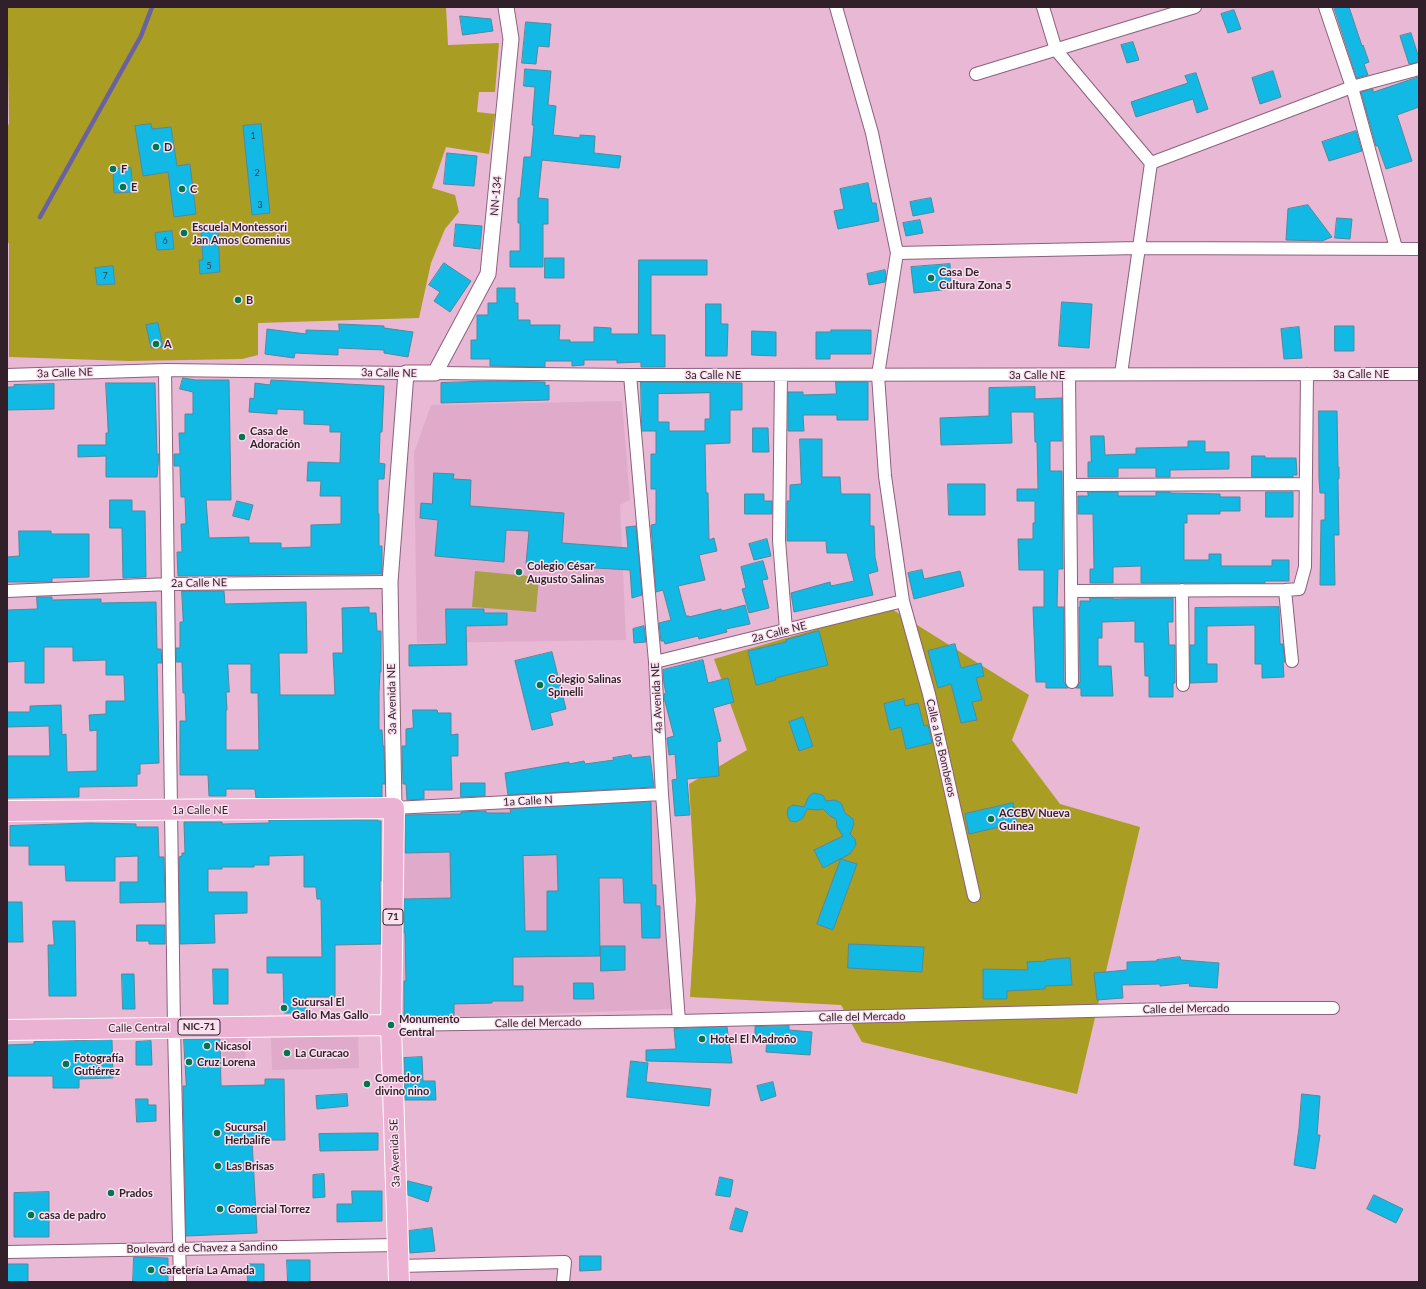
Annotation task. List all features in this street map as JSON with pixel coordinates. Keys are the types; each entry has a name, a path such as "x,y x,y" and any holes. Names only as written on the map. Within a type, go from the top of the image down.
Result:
{"highway":[{"name":"1a Calle NE","path":"7,811 394,808"},
{"name":"3a Avenida NE","path":"391,1025 394,808"},
{"name":"Calle Central","path":"7,1030 391,1025"},
{"name":"3a Avenida SE","path":"391,1025 399,1274"}],"street":[{"name":"NN-134","path":"435,373 488,274 511,39 506,7"},
{"name":"Calle a los Bomberos","path":"836,7 872,133 896,253 878,375 885,476 903,601 929,694 974,896"},
{"path":"1043,7 1056,50 1151,162 1121,374"},
{"path":"976,74 1195,7"},
{"path":"1325,7 1352,87 1396,248"},
{"path":"1151,162 1352,87 1419,69"},
{"path":"896,253 1138,248 1419,249"},
{"name":"3a Calle NE","path":"7,375 165,370 630,375 1419,374"},
{"path":"165,370 174,1028 180,1282"},
{"name":"3a Avenida NE","path":"394,808 390,582 406,373"},
{"path":"1071,591 1299,589 1305,567 1305,484 1308,374"},
{"name":"4a Avenida NE","path":"630,375 655,662 662,794 679,1021"},
{"path":"781,375 779,540 786,630"},
{"path":"1069,375 1072,682"},
{"path":"1070,486 1305,484"},
{"name":"2a Calle NE","path":"7,591 169,584 390,582"},
{"path":"1182,590 1183,685"},
{"path":"1285,590 1292,660"},
{"name":"2a Calle NE","path":"655,662 903,601"},
{"name":"1a Calle N","path":"394,808 662,794"},
{"name":"Calle del Mercado","path":"391,1025 679,1021 1210,1008 1333,1008"},
{"name":"Boulevard de Chavez a Sandino","path":"7,1252 397,1245"},
{"path":"399,1274 566,1262 563,1282"}],"shaded area":[{"path":"7,7 446,7 448,45 499,43 495,92 479,92 477,112 495,114 489,154 446,147 432,188 455,195 459,212 445,229 431,263 419,318 258,323 258,355 242,359 129,361 9,357 7,129 9,123"},
{"name":"Colegio César Augusto Salinas","path":"622,401 630,500 620,505 626,640 417,643 414,453 431,405"},
{"path":"475,571 539,577 536,612 472,607"},
{"path":"890,608 1029,695 1012,740 1060,804 1140,827 1077,1094 862,1042 841,1005 690,997 696,900 689,784 747,750 714,659"},
{"path":"661,796 674,1009 395,1019 394,808"},
{"path":"358,1035 359,1068 272,1070 271,1037"},
{"path":"245,1036 246,1065 222,1066 221,1037"}],"building":[{"path":"1334,7 1349,7 1369,62 1364,64 1368,75 1357,78"},
{"path":"1234,10 1241,29 1228,33 1221,14"},
{"path":"460,16 491,19 493,31 463,35"},
{"path":"526,22 551,24 549,47 538,46 536,64 522,63"},
{"path":"1411,33 1419,62 1409,64 1400,36"},
{"path":"1133,42 1139,60 1127,63 1121,45"},
{"path":"525,69 551,71 548,105 556,106 553,135 580,138 580,135 595,136 594,153 621,156 619,168 542,160 538,198 548,199 548,224 543,224 543,267 510,267 510,251 520,251 518,198 520,198 524,157 531,157 534,125 532,125 535,87 524,86"},
{"path":"1273,71 1281,97 1260,104 1252,78"},
{"path":"1196,73 1208,109 1197,113 1193,99 1136,117 1131,102 1188,83 1185,76"},
{"path":"1419,77 1419,107 1397,115 1412,161 1386,169 1378,146 1376,146 1361,92 1373,89 1373,92"},
{"path":"151,124 152,129 171,127 177,166 190,164 196,214 174,217 168,172 143,176 135,126"},
{"path":"261,124 270,213 252,215 243,126"},
{"path":"1356,131 1362,151 1329,161 1322,142"},
{"path":"447,153 477,156 474,186 444,184"},
{"path":"131,168 133,192 114,193 113,169"},
{"path":"868,183 872,203 876,203 879,221 838,229 834,211 844,209 840,189"},
{"path":"931,198 934,212 913,216 910,202"},
{"path":"1308,205 1332,237 1322,241 1286,240 1288,209"},
{"path":"1337,218 1352,219 1350,239 1335,238"},
{"path":"920,220 923,233 906,236 903,223"},
{"path":"456,224 482,226 480,249 454,246"},
{"path":"218,230 220,272 200,274 199,260 203,260 201,231"},
{"path":"172,231 174,249 157,250 155,233"},
{"path":"545,258 564,258 564,278 545,278"},
{"path":"639,260 707,260 707,275 651,275 651,335 665,335 665,367 641,367 641,362 617,363 617,360 584,360 584,365 572,366 572,361 545,361 545,367 490,366 490,359 471,359 471,340 477,340 477,315 488,315 488,303 497,303 497,288 515,288 515,303 518,303 518,320 530,320 530,325 560,325 559,340 570,340 570,342 594,342 594,327 611,328 611,334 638,334"},
{"path":"444,263 471,281 450,312 434,301 440,292 429,285"},
{"name":"Casa De Cultura Zona 5","path":"950,264 951,289 914,293 911,267"},
{"path":"113,266 115,284 97,285 95,268"},
{"path":"885,270 885,282 869,285 867,274"},
{"path":"1062,302 1092,304 1089,348 1059,346"},
{"path":"706,304 721,304 721,324 728,324 727,356 706,356"},
{"name":"A","path":"158,323 163,347 151,348 146,325"},
{"path":"339,324 384,326 384,328 413,332 408,357 384,353 384,350 338,348 338,355 295,353 294,358 265,354 267,329 306,334 306,330 339,331"},
{"path":"1335,326 1354,326 1354,351 1335,351"},
{"path":"1299,327 1302,358 1284,359 1281,329"},
{"path":"831,330 871,330 871,354 830,354 830,359 816,359 816,332 831,332"},
{"path":"752,331 776,332 776,356 752,355"},
{"path":"183,378 196,380 229,380 231,500 206,500 209,538 249,537 249,543 281,543 281,548 311,547 311,525 341,524 341,496 320,496 321,481 307,481 308,462 340,463 341,432 330,432 330,425 304,424 304,410 277,409 277,414 249,412 250,398 254,399 255,383 270,385 271,380 384,386 379,463 385,464 384,479 378,479 379,546 382,546 382,574 178,576 177,552 182,552 181,524 186,524 185,497 181,497 180,466 174,466 174,454 180,454 179,433 185,433 185,414 193,414 193,392 180,389"},
{"path":"490,381 545,382 545,386 549,385 549,400 441,403 441,383"},
{"path":"641,382 742,383 742,410 730,410 730,443 705,444 709,540 714,538 717,551 699,555 705,580 678,586 686,616 689,617 721,609 722,611 745,605 750,624 726,629 727,632 699,639 698,636 665,644 664,641 661,641 659,623 671,620 663,590 656,592 651,525 656,524 656,489 651,489 651,454 656,454 656,431 642,431","holes":["710,393 710,419 705,419 705,431 669,431 669,422 658,422 658,394"]},
{"path":"836,382 868,382 868,420 837,420 837,415 803,415 804,431 788,431 788,392 803,392 803,395 836,394"},
{"path":"106,383 155,383 157,454 159,454 157,477 106,477 106,456 78,457 78,445 106,445 106,433 108,433"},
{"path":"54,384 54,409 7,410 7,387 14,387 14,385"},
{"path":"1035,387 1035,399 1062,398 1062,441 1050,441 1050,471 1062,471 1063,569 1058,569 1057,607 1064,607 1064,682 1068,688 1046,688 1046,682 1036,682 1033,607 1044,607 1044,570 1019,570 1018,539 1033,539 1033,523 1035,523 1035,501 1017,501 1017,489 1038,489 1037,442 1035,442 1034,412 1011,412 1012,443 941,445 940,418 989,416 989,388"},
{"path":"1319,411 1337,411 1339,535 1334,535 1335,585 1320,585 1321,520 1325,520 1325,493 1320,493"},
{"path":"753,428 768,428 769,452 753,452"},
{"path":"1091,436 1104,436 1105,455 1136,454 1136,448 1188,447 1188,441 1205,441 1205,452 1229,452 1229,469 1170,470 1170,477 1156,477 1156,468 1118,468 1118,477 1088,477 1088,462 1091,462"},
{"path":"800,439 822,439 822,477 840,477 841,494 870,494 870,526 874,526 875,557 878,571 868,574 873,595 794,612 791,593 830,582 831,586 854,581 847,553 827,553 826,541 787,541 787,501 790,501 790,485 801,484"},
{"path":"1252,456 1265,456 1265,458 1296,458 1297,475 1293,475 1293,477 1252,477"},
{"path":"434,473 454,474 453,479 471,480 470,506 564,513 562,543 628,548 626,527 636,526 642,595 632,598 630,570 526,564 529,531 506,530 504,562 435,556 438,520 420,518 421,503 432,504"},
{"path":"948,484 985,484 985,515 949,515"},
{"path":"1088,492 1118,492 1118,496 1156,496 1156,492 1170,492 1220,494 1220,497 1240,497 1240,511 1220,511 1220,514 1187,514 1187,523 1184,523 1184,560 1209,560 1209,554 1221,554 1221,566 1272,566 1272,560 1289,560 1289,581 1265,581 1265,583 1141,583 1141,566 1113,567 1113,583 1090,583 1090,569 1094,569 1093,514 1078,514 1078,496 1088,496"},
{"path":"1266,492 1293,492 1293,517 1266,517"},
{"path":"745,494 764,494 764,501 772,501 772,514 745,514"},
{"path":"110,500 132,500 132,511 145,511 146,577 123,578 122,528 110,528"},
{"path":"237,501 253,505 249,520 233,516"},
{"path":"19,531 51,531 51,534 89,534 89,577 52,578 52,582 7,582 7,557 19,556"},
{"path":"767,539 771,556 754,560 749,544"},
{"path":"763,561 768,579 762,580 769,608 749,613 742,589 746,588 741,567"},
{"path":"922,570 924,579 960,571 964,586 914,599 908,573"},
{"path":"182,591 224,591 225,604 306,602 307,653 279,653 280,695 335,695 333,653 343,653 342,608 369,607 369,613 376,613 377,631 381,631 379,730 382,730 384,746 385,784 382,784 382,797 256,798 255,789 226,789 226,796 209,796 208,775 180,775 180,721 186,721 182,662 176,662 176,648 180,648 180,622 183,622","holes":["228,664 251,664 251,693 258,693 259,750 226,750 226,692 229,692"]},
{"path":"37,597 52,597 52,600 101,599 101,603 156,602 157,649 161,649 162,663 157,663 159,763 140,764 140,774 137,774 137,786 79,787 79,797 7,798 7,756 50,756 49,726 7,727 7,712 30,712 30,706 61,705 62,735 66,734 67,772 97,771 97,730 90,731 89,715 106,714 106,701 125,701 124,675 106,675 106,660 73,661 73,647 44,647 44,683 25,683 25,661 7,662 7,610 37,609"},
{"path":"1090,598 1173,598 1173,622 1168,622 1169,645 1175,645 1175,683 1173,683 1173,697 1149,697 1149,676 1145,676 1144,642 1135,642 1135,621 1102,622 1102,638 1098,638 1098,666 1111,666 1113,696 1081,696 1081,688 1076,688 1080,682 1079,607 1080,601 1090,601"},
{"path":"1279,607 1280,644 1283,644 1285,662 1283,662 1284,677 1262,678 1262,664 1255,664 1255,625 1207,626 1207,664 1217,664 1217,682 1190,683 1190,645 1195,645 1195,608"},
{"path":"446,609 484,609 484,613 507,613 507,625 466,626 467,665 409,666 409,645 446,644"},
{"path":"644,626 646,642 634,643 633,629"},
{"path":"819,631 828,665 775,678 776,680 756,685 748,651 786,642 786,640"},
{"path":"955,644 961,668 981,663 984,676 976,678 982,700 972,702 977,720 961,723 951,684 938,688 928,651"},
{"name":"Colegio Salinas Spinelli","path":"552,652 566,709 550,713 553,725 532,730 515,661"},
{"path":"703,660 708,683 728,678 734,702 713,708 721,741 717,742 719,776 687,779 690,815 675,816 672,780 677,779 675,754 669,755 667,738 674,736 664,698 664,694 666,693 663,670"},
{"path":"904,699 905,706 918,703 924,726 928,725 932,743 906,749 901,727 890,730 884,704"},
{"path":"413,710 437,710 438,713 451,713 451,735 458,734 458,756 451,756 452,790 424,790 424,799 407,800 406,784 403,784 402,746 406,746 406,729 413,728"},
{"path":"803,717 813,746 799,751 789,722"},
{"path":"631,755 632,758 650,756 654,787 508,795 505,773 569,762 569,764 584,761 585,764 614,760 613,758"},
{"path":"461,783 485,783 485,796 461,797"},
{"path":"814,793 823,795 826,801 835,800 841,803 845,813 853,819 854,824 850,834 855,839 856,845 850,854 823,868 814,850 843,836 837,827 836,819 830,816 823,809 807,809 803,818 796,822 790,821 787,814 788,808 793,805 804,807 809,796"},
{"path":"651,802 652,885 656,885 656,906 660,906 660,938 642,938 641,903 624,903 623,878 599,878 600,956 513,957 513,986 523,986 523,1001 492,1001 492,1003 454,1004 454,1016 404,1017 404,981 406,981 404,899 451,898 450,852 405,853 405,815 461,814 461,812 486,811 486,813 511,813 510,809","holes":["557,855 558,891 547,891 547,931 525,931 523,856"]},
{"name":"ACCBV Nueva Guinea","path":"1013,803 1017,823 969,834 965,814"},
{"path":"269,820 381,821 381,944 335,945 335,997 306,997 306,1013 284,1013 283,973 267,973 267,957 322,957 321,899 317,899 316,887 304,887 304,855 269,856 269,865 208,869 208,892 247,892 247,913 214,914 215,943 180,944 179,857 182,856 182,853 185,853 184,822 222,822 222,824 269,823"},
{"path":"90,823 136,824 136,827 158,827 159,857 164,857 165,902 120,903 120,882 138,882 138,856 115,857 115,881 66,881 65,865 29,865 29,846 10,846 10,826"},
{"path":"841,859 857,864 833,930 817,924"},
{"path":"7,902 22,902 23,942 7,942"},
{"path":"53,921 75,921 76,996 49,996 48,945 54,945"},
{"path":"137,925 165,925 165,944 149,944 149,941 137,941"},
{"path":"849,944 924,947 922,972 848,968"},
{"path":"601,946 625,946 625,970 601,971"},
{"path":"1180,957 1181,960 1219,963 1217,988 1189,986 1190,983 1160,986 1160,984 1122,985 1123,998 1097,1000 1094,973 1127,970 1127,962 1157,961"},
{"path":"1070,958 1072,985 1045,986 1045,989 1007,991 1007,999 983,999 983,969 1028,970 1027,962"},
{"path":"213,969 228,969 228,1004 214,1004"},
{"path":"122,974 134,974 135,1009 123,1009"},
{"path":"574,983 593,983 594,999 574,999"},
{"path":"789,1026 789,1030 812,1032 810,1055 766,1052 767,1037 755,1037 755,1027"},
{"name":"Hotel El Madroño","path":"727,1027 732,1063 646,1061 646,1050 676,1049 674,1029"},
{"path":"184,1039 220,1039 221,1086 265,1085 265,1079 284,1079 285,1140 252,1140 257,1233 186,1236 183,1086 186,1086"},
{"path":"112,1040 113,1078 79,1079 79,1088 53,1088 53,1076 7,1076 7,1045 34,1044 34,1042"},
{"path":"151,1041 152,1065 136,1065 136,1042"},
{"path":"422,1057 423,1081 435,1081 436,1100 405,1100 404,1058"},
{"path":"631,1061 648,1063 646,1082 711,1089 709,1106 627,1097"},
{"path":"773,1082 776,1096 761,1101 757,1086"},
{"path":"347,1094 348,1106 317,1109 316,1096"},
{"path":"1302,1094 1320,1096 1317,1135 1320,1135 1315,1169 1294,1165"},
{"path":"136,1099 148,1099 148,1105 156,1105 156,1121 137,1122"},
{"path":"378,1133 378,1150 320,1151 319,1134"},
{"path":"324,1174 325,1197 313,1198 313,1175"},
{"path":"720,1177 733,1180 730,1197 716,1195"},
{"path":"408,1181 432,1187 428,1202 408,1195"},
{"path":"352,1191 382,1191 382,1221 337,1222 337,1204 352,1204"},
{"name":"casa de padro","path":"49,1192 49,1237 14,1237 14,1193"},
{"path":"1374,1195 1403,1209 1396,1223 1367,1209"},
{"path":"736,1208 748,1212 742,1232 730,1229"},
{"path":"432,1228 435,1251 410,1253 409,1231"},
{"path":"580,1256 601,1256 601,1270 580,1271"},
{"name":"Cafetería La Amada","path":"134,1257 168,1258 168,1282 133,1282"},
{"path":"287,1260 310,1260 310,1282 288,1282"},
{"path":"7,1264 28,1264 28,1282 7,1282"},
{"path":"248,1264 264,1264 264,1282 248,1282"}],"waterway":[{"path":"40,217 141,36 152,7"}],"place":[{"name":"D","path":"156,147"},
{"name":"F","path":"113,169"},
{"name":"E","path":"123,187"},
{"name":"C","path":"182,189"},
{"name":"Escuela Montessori Jan Amos Comenius","path":"184,233"},
{"name":"Casa De Cultura Zona 5","path":"931,278"},
{"name":"B","path":"238,300"},
{"name":"A","path":"156,344"},
{"name":"Casa de Adoración","path":"242,437"},
{"name":"Colegio César Augusto Salinas","path":"519,572"},
{"name":"Colegio Salinas Spinelli","path":"540,685"},
{"name":"ACCBV Nueva Guinea","path":"991,819"},
{"name":"Sucursal El Gallo Mas Gallo","path":"284,1008"},
{"name":"Monumento Central","path":"391,1025"},
{"name":"Hotel El Madroño","path":"702,1039"},
{"name":"Nicasol","path":"207,1046"},
{"name":"La Curacao","path":"287,1053"},
{"name":"Cruz Lorena","path":"189,1062"},
{"name":"Fotografía Gutiérrez","path":"66,1064"},
{"name":"Comedor divino nino","path":"367,1084"},
{"name":"Sucursal Herbalife","path":"217,1133"},
{"name":"Las Brisas","path":"218,1166"},
{"name":"Prados","path":"111,1193"},
{"name":"Comercial Torrez","path":"220,1209"},
{"name":"casa de padro","path":"31,1215"},
{"name":"Cafetería La Amada","path":"151,1270"}]}
